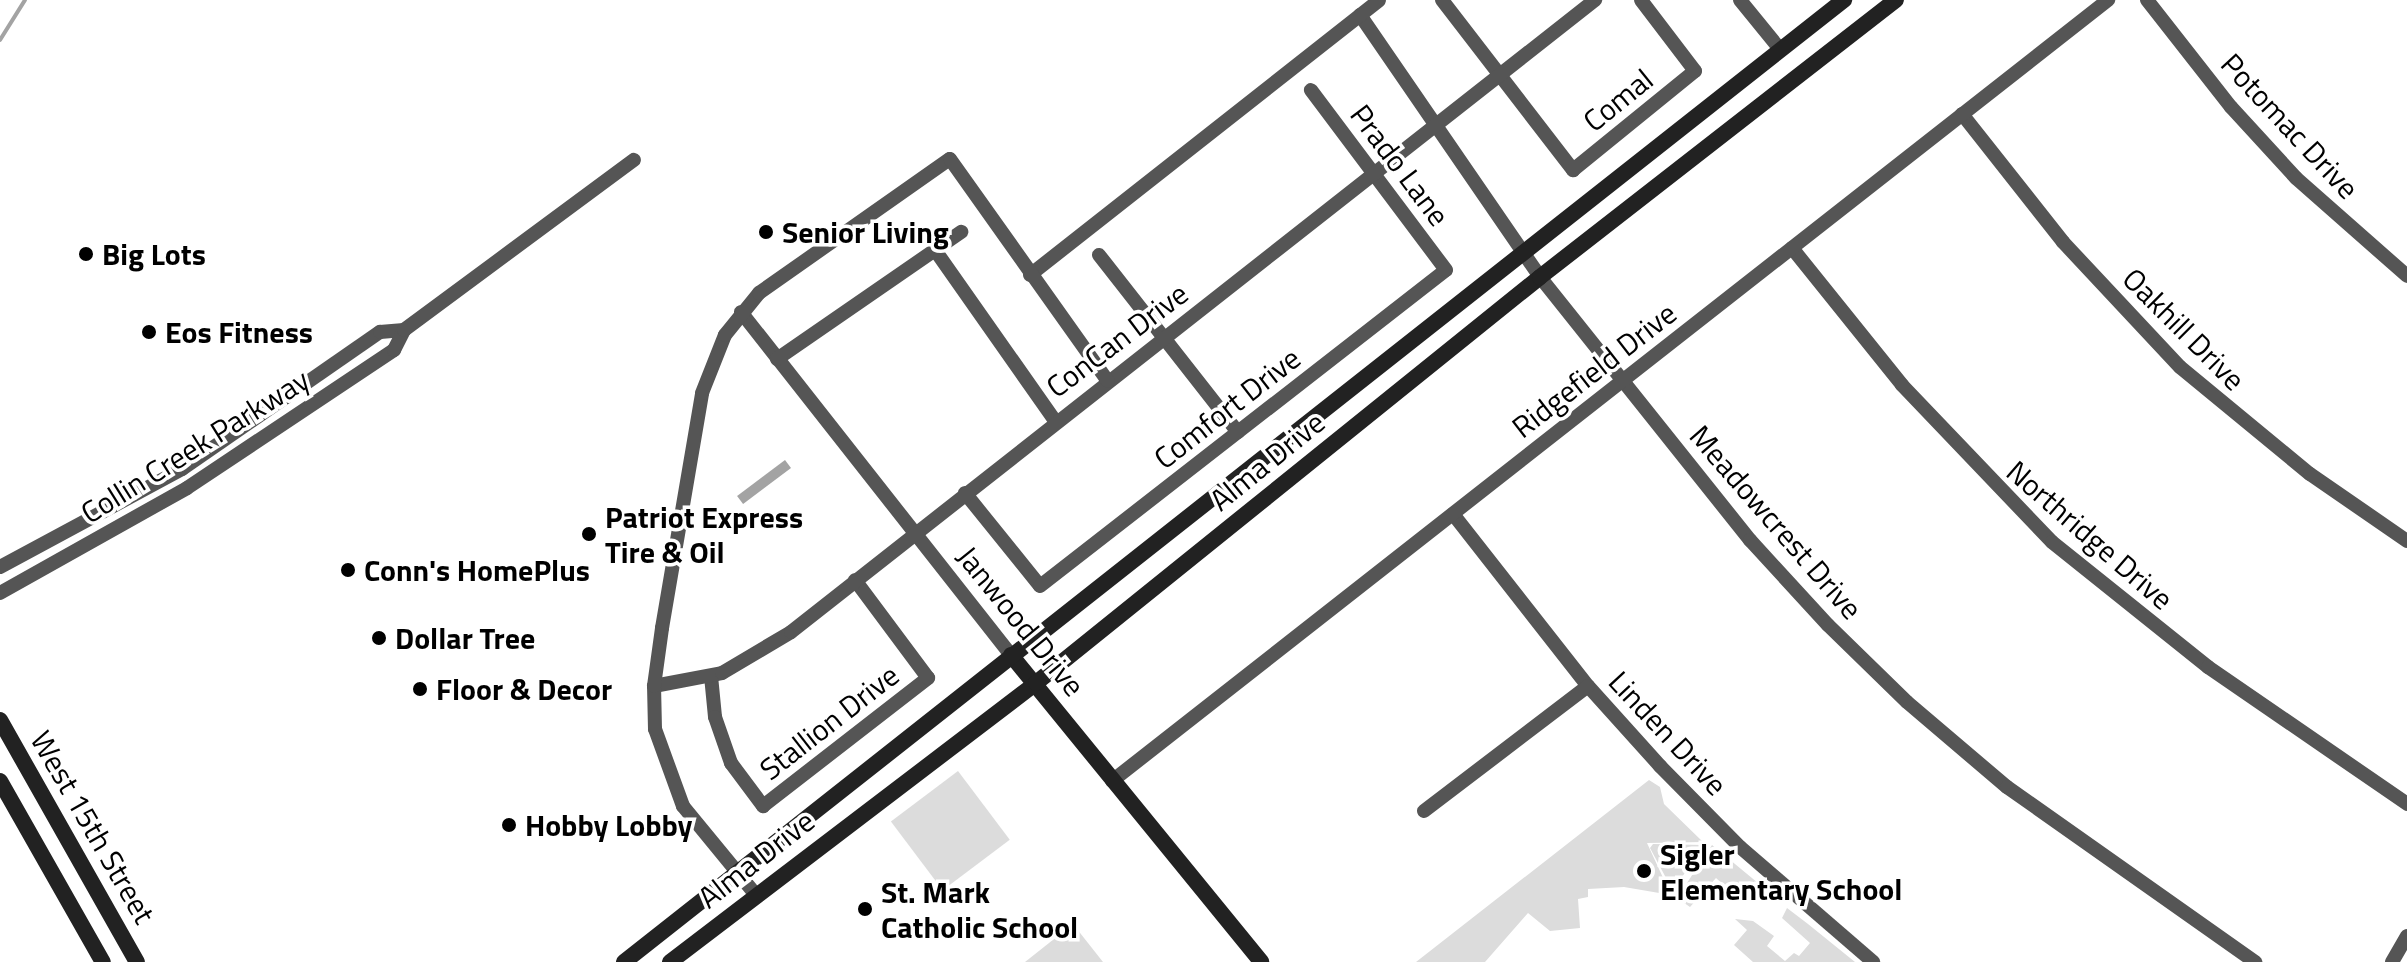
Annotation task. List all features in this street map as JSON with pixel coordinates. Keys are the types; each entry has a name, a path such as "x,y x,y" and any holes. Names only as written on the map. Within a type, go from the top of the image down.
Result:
{"main road":[{"name":"Alma Drive","path":"624,962 1779,48 1844,0"},
{"name":"Alma Drive","path":"670,962 1036,683 1540,277 1896,0"},
{"name":"Janwood Drive","path":"1011,655 1261,962"},
{"name":"West 15th Street","path":"0,720 137,962"},
{"name":"West 15th Street","path":"0,781 103,962"},
{"path":"54,876 79,859"}],"street":[{"path":"1030,275 1379,0"},
{"path":"1442,0 1499,76"},
{"name":"ConCan Drive","path":"654,686 711,676 791,632 1055,421 1595,0"},
{"name":"Comal","path":"1499,76 1573,170 1695,71 1641,0"},
{"path":"1740,0 1779,48"},
{"name":"Ridgefield Drive","path":"1112,781 2108,0"},
{"name":"Potomac Drive","path":"2147,0 2231,107 2296,178 2407,276"},
{"name":"Meadowcrest Drive","path":"1360,15 1540,277 1750,540 1907,702 2007,787 2255,962"},
{"name":"Prado Lane","path":"1311,90 1446,270"},
{"name":"Oakhill Drive","path":"1962,114 2063,242 2180,367 2310,474 2407,541"},
{"path":"756,895 690,816 670,777 655,729 654,686 706,373 741,312 759,293 950,159 1108,381"},
{"name":"Collin Creek Parkway","path":"0,593 250,447 394,350 404,330 634,160"},
{"path":"777,359 961,232"},
{"name":"Northridge Drive","path":"1792,248 1912,397 2052,542 2196,657 2407,804"},
{"path":"935,250 1055,421"},
{"path":"1099,255 1238,432"},
{"name":"Comfort Drive","path":"965,493 1040,586 1446,270"},
{"name":"Janwood Drive","path":"741,312 1011,655"},
{"name":"Collin Creek Parkway","path":"0,567 182,469 380,332 404,330"},
{"name":"Linden Drive","path":"1453,514 1588,686 1740,847 1873,962"},
{"name":"Stallion Drive","path":"711,676 715,717 731,763 763,806 928,678 855,580"},
{"path":"1424,811 1588,686"},
{"path":"2392,962 2407,936"}],"shaded area":[{"path":"785,460 791,468 743,504 737,496"},
{"path":"958,771 1010,840 943,890 891,822"},
{"path":"1649,780 1660,787 1664,804 1703,842 1647,843 1671,895 1624,887 1588,889 1588,897 1578,899 1580,928 1550,931 1528,913 1485,962 1416,962"},
{"path":"1653,844 1703,845 1673,891 1650,848"},
{"path":"1712,845 1764,888 1767,897 1743,903 1716,878 1690,907 1677,898"},
{"path":"1787,908 1855,962 1753,962 1734,945 1747,930 1735,919 1753,921 1774,936 1767,946 1785,961 1794,953 1799,956 1810,943 1782,918"},
{"path":"1073,924 1103,962 1025,962"}],"waterway":[{"path":"0,40 25,0"}],"place":[{"name":"Senior Living","path":"766,232"},
{"name":"Big Lots","path":"86,254"},
{"name":"Eos Fitness","path":"149,332"},
{"name":"Patriot Express Tire & Oil","path":"589,534"},
{"name":"Conn's HomePlus","path":"348,570"},
{"name":"Dollar Tree","path":"379,638"},
{"name":"Floor & Decor","path":"420,689"},
{"name":"Hobby Lobby","path":"509,825"},
{"name":"Sigler Elementary School","path":"1644,871"},
{"name":"St. Mark Catholic School","path":"865,909"}]}
